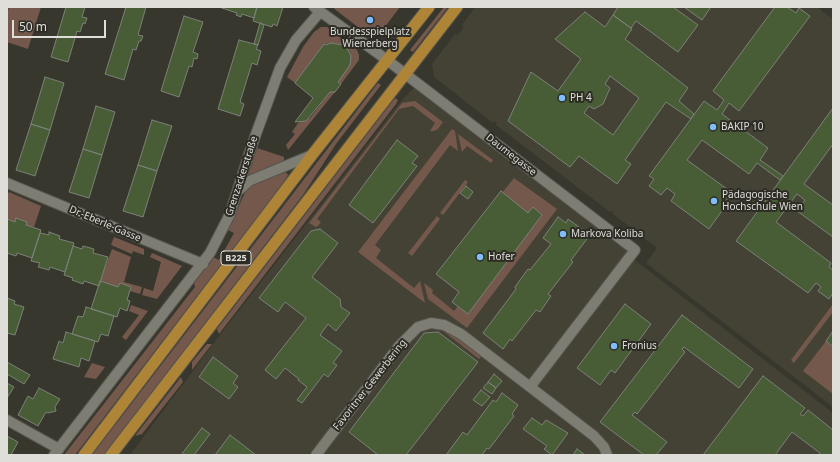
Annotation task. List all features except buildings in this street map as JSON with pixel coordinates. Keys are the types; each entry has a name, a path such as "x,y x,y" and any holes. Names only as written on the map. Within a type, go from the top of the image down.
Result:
{"main road":[{"name":"B225","path":"84,455 312,155 429,7"},
{"name":"B225","path":"111,455 457,7"}],"street":[{"name":"Grenzackerstraße","path":"56,452 203,264 220,235 239,191 252,144 280,68 296,40 317,9 387,60"},
{"name":"Daumegasse","path":"387,60 635,250 530,387"},
{"path":"239,191 249,181 312,155"},
{"name":"Dr.-Eberle-Gasse","path":"7,183 203,264"},
{"name":"Favoritner Gewerbering","path":"316,455 399,346 413,330 423,325 437,324 451,328 594,436 604,447 607,455"},
{"path":"7,420 56,452"}],"shaded area":[{"path":"9,7 41,7 28,49 7,42 7,13"},
{"name":"Bundesspielplatz Wienerberg","path":"332,7 400,7 381,32 368,35"},
{"path":"444,7 448,7 413,52 410,50"},
{"name":"Pädagogische Hochschule Wien","path":"475,7 817,7 833,19 833,407 646,263 657,248 613,214 614,213 612,211 610,212 496,125 497,123 495,121 493,123 434,77 432,64 455,34 458,35 464,27 462,25"},
{"path":"321,27 327,27 357,50 359,60 341,84 338,82 351,61 350,52 343,45 335,43 324,44 295,83 287,77 303,47 314,32"},
{"path":"378,83 381,85 336,144 303,195 104,455 92,455"},
{"path":"418,84 635,250 631,257 833,413 833,455 130,455 216,340 402,100"},
{"path":"330,92 335,92 288,150 286,145 295,134 292,132 298,123 310,118"},
{"path":"395,98 398,100 396,104 219,334 217,329"},
{"path":"415,101 443,122 438,129 430,131 435,123 413,106 399,109 317,219 321,222 318,226 316,227 309,223 402,103"},
{"path":"452,129 455,131 458,151 450,145 375,245 381,250 376,258 414,288 420,281 425,303 358,252"},
{"path":"458,134 493,160 491,163 467,146 462,152"},
{"path":"257,148 284,157 284,161 248,176"},
{"path":"286,172 288,175 282,185 75,455 64,455 195,287 194,283 213,257 219,260 234,233 228,230 247,188 258,181"},
{"path":"514,178 557,209 467,328 428,299 424,283 433,290 432,293 454,311 458,306 468,314 542,215 533,207 528,213 502,193"},
{"path":"465,180 468,182 443,215 440,213"},
{"path":"9,192 41,206 34,227 26,225 26,222 17,219 15,222 7,219 7,195"},
{"path":"437,216 440,219 412,256 408,253"},
{"path":"114,237 144,249 144,255 133,251 132,254 111,245"},
{"path":"112,249 131,257 124,282 142,287 140,294 130,291 131,287 120,283 118,287 100,281"},
{"path":"152,253 182,266 157,299 142,295 144,288 153,291 161,262 150,257"},
{"path":"833,304 833,312 794,363 791,360"},
{"path":"131,305 148,311 126,340 122,337 139,315 129,311"},
{"path":"442,330 450,331 482,355 479,359"},
{"path":"826,341 833,347 833,394 803,371"},
{"path":"207,344 212,344 192,370 192,362"},
{"path":"92,363 105,367 96,379 84,377"},
{"path":"181,377 183,382 142,434 135,436"}],"place":[{"name":"Bundesspielplatz Wienerberg","path":"370,20"},
{"name":"PH 4","path":"562,98"},
{"name":"BAKIP 10","path":"713,127"},
{"name":"Pädagogische Hochschule Wien","path":"714,201"},
{"name":"Markova Koliba","path":"563,234"},
{"name":"Hofer","path":"480,257"},
{"name":"Fronius","path":"614,346"}]}
